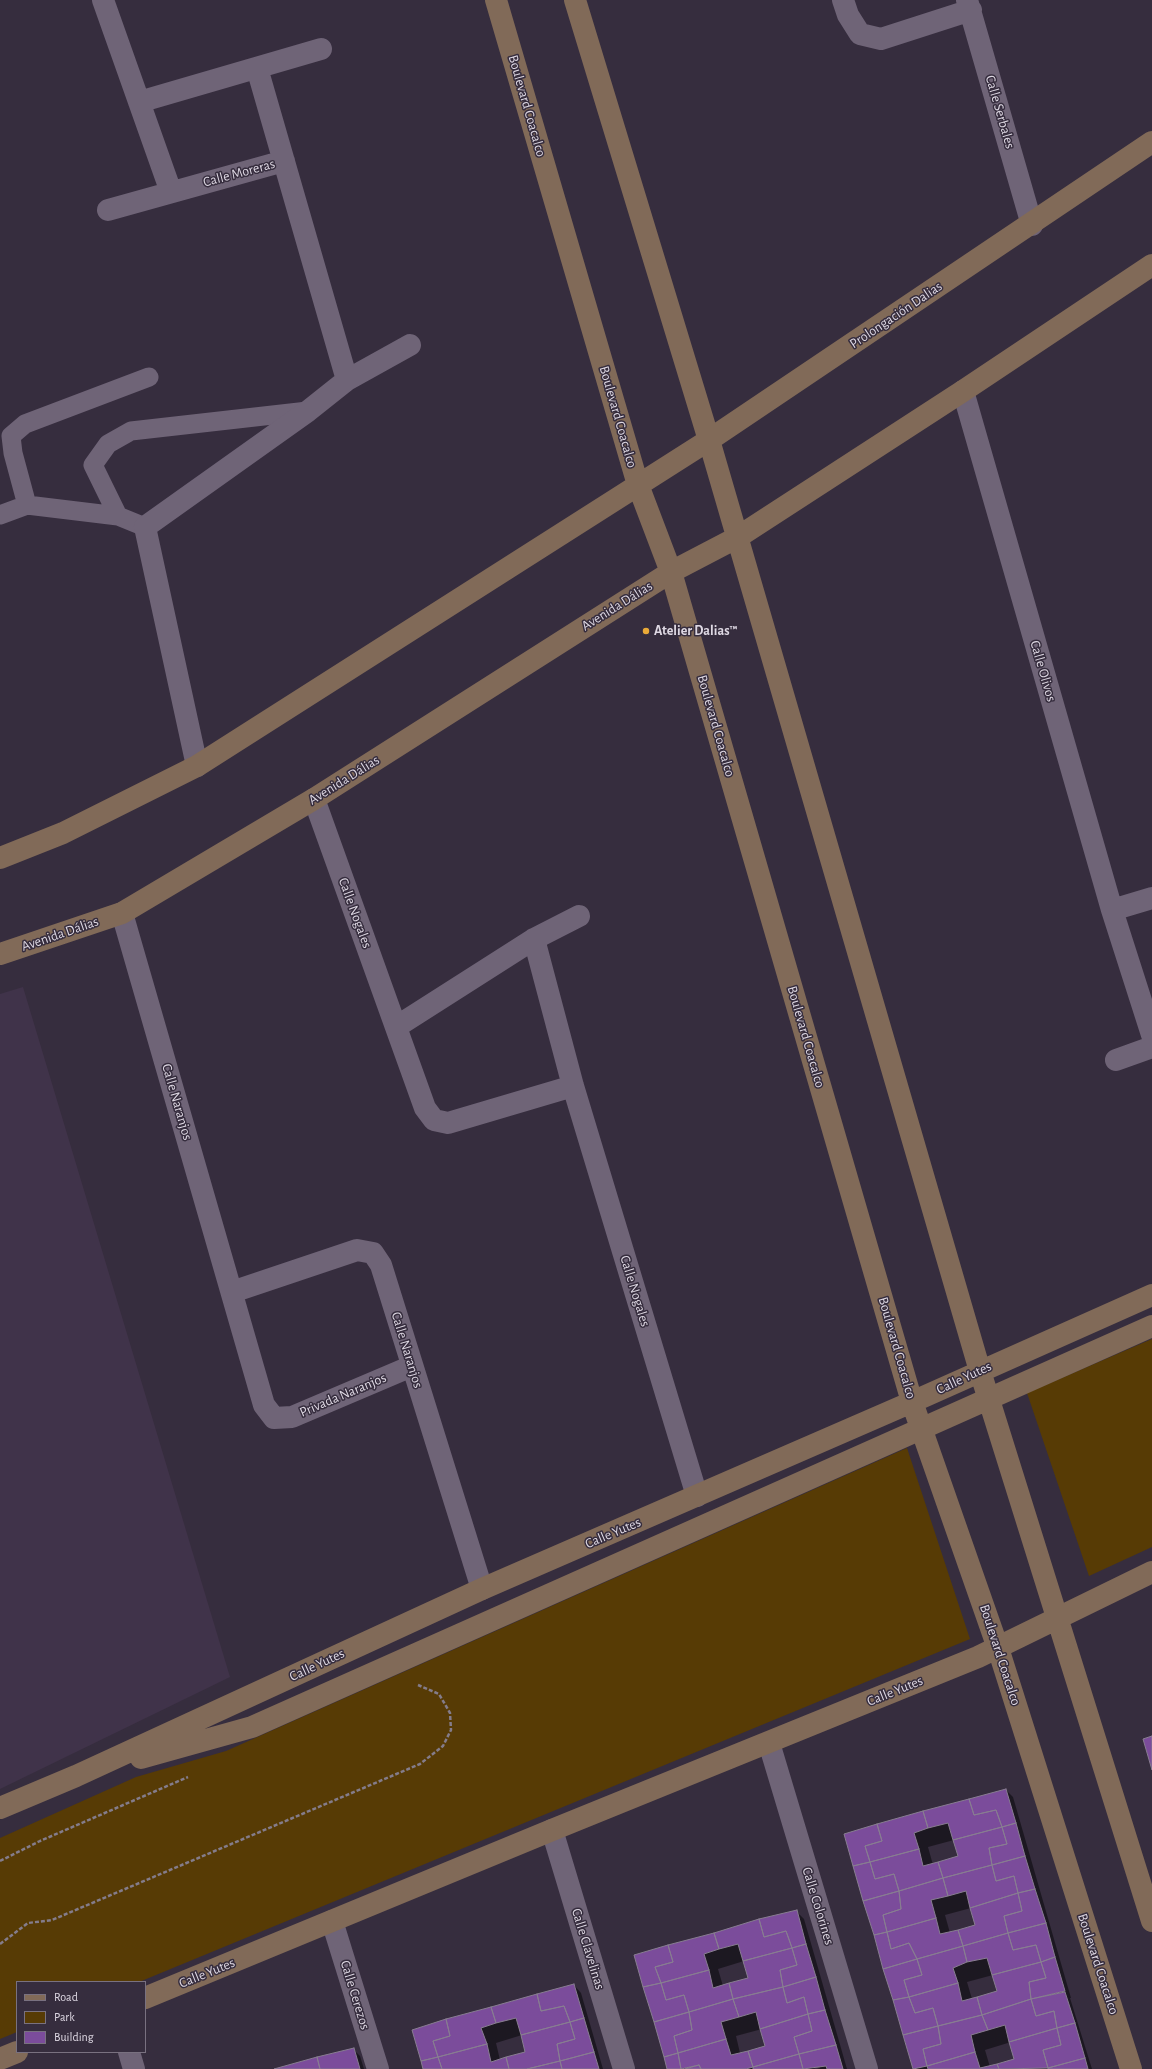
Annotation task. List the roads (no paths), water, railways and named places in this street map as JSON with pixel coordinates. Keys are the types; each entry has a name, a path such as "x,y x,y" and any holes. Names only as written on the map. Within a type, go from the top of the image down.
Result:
{"main road":[{"name":"Boulevard Coacalco","path":"496,0 638,485 671,572 912,1402 998,1648 1131,2069"},
{"path":"575,0 710,440 980,1371 1152,1921"},
{"name":"Prolongación Dalias","path":"638,485 710,440 1032,225 1152,142"},
{"path":"671,572 738,537 963,391 1152,265"},
{"path":"0,858 63,833 197,766 638,485"},
{"name":"Avenida Dálias","path":"0,954 122,913 314,799 671,572"},
{"name":"Calle Yutes","path":"0,1808 76,1776 482,1589 698,1496 1152,1295"},
{"name":"Calle Yutes","path":"76,1776 252,1727 1152,1326"},
{"name":"Calle Yutes","path":"146,1998 998,1648 1152,1572"},
{"path":"0,2059 16,2052"}],"street":[{"path":"103,0 171,192"},
{"path":"843,0 848,15 860,34 881,39 969,5"},
{"name":"Calle Serbales","path":"969,5 1032,225"},
{"path":"139,102 321,48"},
{"name":"Calle Moreras","path":"108,210 284,161 257,68"},
{"path":"284,161 347,380"},
{"path":"197,766 145,527 308,412 347,380 410,345"},
{"name":"Calle Olivos","path":"963,391 1112,910 1152,1035"},
{"name":"Calle Nogales","path":"314,799 425,1108 434,1120 448,1123 573,1086"},
{"path":"1112,910 1152,898"},
{"name":"Calle Naranjos","path":"122,913 264,1405 274,1418"},
{"path":"396,1027 534,940 579,916"},
{"name":"Calle Nogales","path":"534,940 573,1086 698,1496"},
{"path":"1116,1060 1152,1047"},
{"name":"Calle Naranjos","path":"232,1292 357,1250 373,1253 381,1265 482,1589"},
{"name":"Privada Naranjos","path":"274,1418 292,1417 412,1366"},
{"name":"Calle Colorines","path":"769,1743 867,2069"},
{"name":"Calle Clavelinas","path":"552,1830 624,2069"},
{"name":"Calle Cerezos","path":"332,1921 378,2069"},
{"path":"129,2053 134,2069"}],"lane":[{"path":"27,505 11,436 25,424 149,377"},
{"path":"118,516 93,465 108,444 131,431 308,412"},
{"path":"0,515 27,505 118,516 145,527"}],"place":[{"name":"Atelier Dalias™","path":"646,631"}]}
